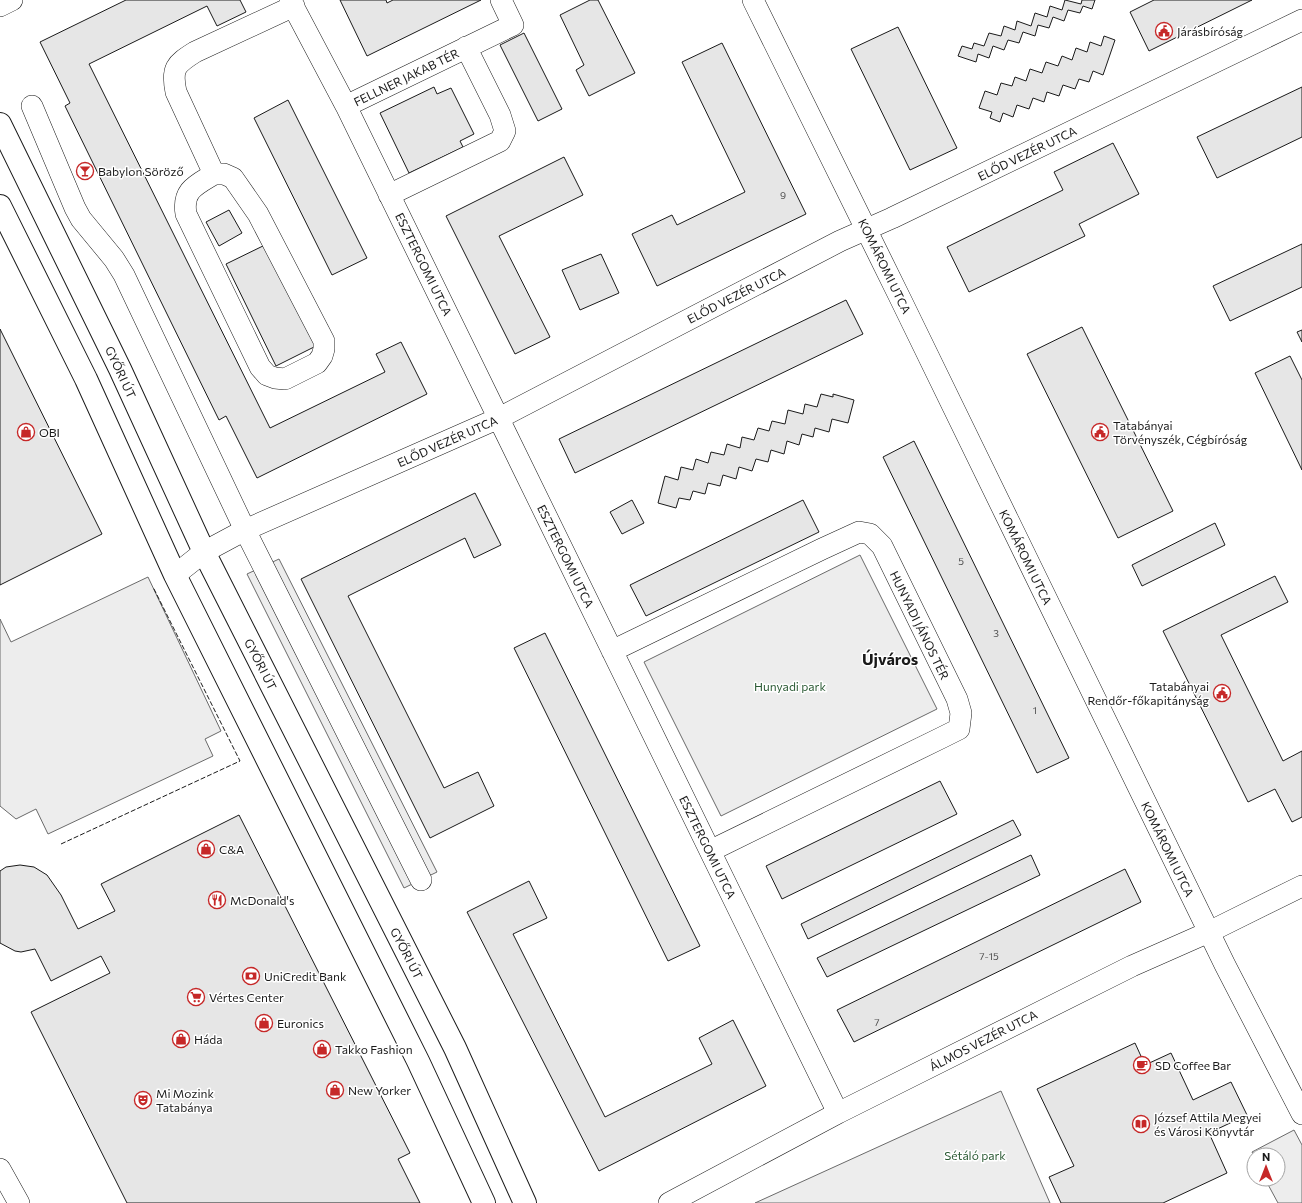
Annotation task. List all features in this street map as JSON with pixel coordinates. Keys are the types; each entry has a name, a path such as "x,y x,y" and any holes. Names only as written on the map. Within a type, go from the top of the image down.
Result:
{"main road":[{"name":"GYŐRI ÚT","path":"0,124 120,369 204,552 455,1048 525,1203"},
{"path":"0,206 86,378 175,575 418,1061 484,1203"}],"street":[{"path":"0,6 12,0"},
{"name":"FELLNER JAKAB TÉR","path":"346,106 513,24 501,0"},
{"name":"KOMÁROMI UTCA","path":"753,0 867,230 1209,932 1302,1114"},
{"path":"214,174 176,92 173,78 176,69 181,61 195,52 292,3"},
{"name":"ESZTERGOMI UTCA","path":"292,3 346,106 390,195 838,1113"},
{"name":"ELŐD VEZÉR UTCA","path":"175,575 204,552 245,530 499,418 840,241 867,230 1302,20"},
{"name":"FELLNER JAKAB TÉR","path":"390,195 500,140 505,132 500,115 466,47"},
{"path":"32,106 75,208 81,219 114,259 124,275 245,530 421,880"},
{"path":"214,174 224,174 232,178 258,214 324,341 322,356 317,363 285,378 275,378 267,375 260,367 186,214 184,205 187,195 194,187 214,174"},
{"name":"HUNYADI JÁNOS TÉR","path":"612,651 859,532 870,534 882,546 953,692 961,713 959,729 710,850"},
{"name":"ÁLMOS VEZÉR UTCA","path":"669,1203 838,1113 1125,969 1209,932 1302,886"},
{"path":"0,1169 19,1203"}],"shaded area":[{"name":"Hunyadi park","path":"860,555 937,709 721,816 644,662"},
{"path":"279,559 437,872 404,888 247,574"},
{"path":"148,577 221,731 205,739 213,756 48,834 36,809 16,819 0,806 0,619 11,642"},
{"name":"Sétáló park","path":"1001,1091 1050,1203 755,1203"},
{"path":"1294,1130 1302,1145 1302,1203 1278,1203 1269,1187 1286,1187 1286,1147 1262,1147"}],"building":[{"path":"126,0 240,0 246,12 217,26 207,6 89,64 270,428 385,372 376,354 401,342 427,394 257,478 226,416 219,420 65,106 70,103 40,42"},
{"path":"340,0 386,0 387,3 393,0 481,0 367,56"},
{"path":"590,0 598,0 635,73 589,96 576,70 584,65 560,15"},
{"path":"1065,0 1081,4 1082,0 1095,0 1092,9 1083,6 1080,13 1068,10 1064,21 1053,17 1049,28 1038,25 1035,36 1023,32 1019,43 1008,40 1004,50 993,46 989,58 978,54 976,62 958,56 962,46 972,49 974,43 984,46 989,33 1001,36 1004,26 1015,30 1017,21 1031,26 1035,13 1047,17 1050,6 1062,10"},
{"name":"Járásbíróság","path":"1154,0 1252,0 1149,51 1130,12"},
{"path":"898,27 957,148 910,170 851,49"},
{"path":"524,33 562,109 538,121 500,45"},
{"path":"1104,36 1115,40 1103,75 1093,71 1089,82 1079,79 1075,89 1063,85 1059,96 1047,92 1044,102 1033,98 1029,109 1017,105 1013,117 1003,113 1000,122 990,118 992,112 979,108 985,91 997,95 1001,83 1012,86 1015,77 1026,81 1030,69 1042,73 1046,62 1058,66 1062,56 1072,60 1076,48 1087,52 1090,42 1101,46"},
{"path":"722,43 806,214 657,286 632,234 672,215 677,225 745,192 682,62"},
{"path":"434,87 437,94 451,88 474,134 460,141 463,147 409,173 380,113"},
{"path":"1302,87 1302,137 1217,178 1197,137"},
{"path":"288,100 367,258 332,275 254,118"},
{"path":"1113,143 1139,194 1079,224 1085,236 969,292 947,247 1063,190 1054,172"},
{"path":"564,157 583,195 499,236 550,337 515,354 446,216"},
{"path":"229,210 242,233 219,246 206,222"},
{"path":"267,244 316,346 276,366 226,264"},
{"path":"1302,244 1302,287 1230,321 1213,286"},
{"path":"601,254 619,293 580,310 562,270"},
{"path":"846,300 863,334 575,473 559,439"},
{"name":"Tatabányai Törvényszék, Cégbíróság","path":"1082,327 1173,511 1118,538 1027,354"},
{"name":"OBI","path":"0,329 102,534 0,585"},
{"path":"1302,330 1302,342 1297,332"},
{"path":"1290,356 1302,380 1302,470 1255,373"},
{"path":"821,394 833,397 833,394 854,400 848,423 832,419 829,432 815,428 813,437 802,434 799,445 787,441 784,454 771,450 768,462 756,459 752,471 739,467 736,479 723,475 720,486 708,483 705,494 693,491 690,500 679,498 676,508 658,503 665,476 678,480 681,467 693,470 696,459 708,463 711,452 724,455 727,444 740,448 742,437 754,440 758,428 769,431 772,421 785,424 788,410 803,414 805,404 817,407"},
{"path":"914,441 1069,758 1037,773 883,457"},
{"path":"475,493 501,545 474,558 465,538 348,596 444,788 478,772 494,806 430,838 301,579"},
{"path":"632,500 644,523 622,534 610,512"},
{"path":"803,500 819,532 646,616 630,585"},
{"path":"1215,523 1225,545 1142,586 1132,565"},
{"name":"Tatabányai Rendőr-főkapitányság","path":"1275,576 1288,602 1221,635 1283,761 1302,751 1302,817 1292,822 1275,789 1248,802 1163,631"},
{"path":"545,633 700,946 668,961 514,648"},
{"path":"940,781 957,814 782,899 766,866"},
{"name":"Vértes Center","path":"239,815 410,1153 398,1159 420,1203 127,1203 31,1012 110,973 101,956 51,981 35,949 21,952 15,951 0,943 0,871 6,867 20,865 34,867 47,875 61,895 78,929 115,911 101,884"},
{"path":"1013,820 1021,835 808,939 801,924"},
{"path":"1031,855 1040,875 827,977 817,958"},
{"path":"1125,869 1141,902 854,1042 837,1010"},
{"path":"529,881 547,918 513,934 605,1117 712,1064 699,1038 733,1020 766,1086 599,1171 467,912"},
{"name":"József Attila Megyei és Városi Könyvtár","path":"1135,1043 1145,1065 1171,1053 1193,1100 1231,1082 1247,1115 1209,1133 1227,1173 1163,1203 1061,1203 1049,1177 1074,1166 1037,1089"}],"fence":[{"path":"61,844 240,761 153,587"}],"place":[{"name":"Járásbíróság","path":"1164,31"},
{"name":"Babylon Söröző","path":"85,171"},
{"name":"OBI","path":"26,432"},
{"name":"Tatabányai Törvényszék, Cégbíróság","path":"1100,432"},
{"name":"Tatabányai Rendőr-főkapitányság","path":"1222,693"},
{"name":"C&A","path":"206,849"},
{"name":"McDonald's","path":"217,900"},
{"name":"UniCredit Bank","path":"251,976"},
{"name":"Vértes Center","path":"196,997"},
{"name":"Euronics","path":"264,1023"},
{"name":"Háda","path":"181,1039"},
{"name":"Takko Fashion","path":"322,1049"},
{"name":"SD Coffee Bar","path":"1142,1065"},
{"name":"New Yorker","path":"335,1090"},
{"name":"Mi Mozink Tatabánya","path":"143,1100"},
{"name":"József Attila Megyei és Városi Könyvtár","path":"1141,1124"}],"district":[{"name":"Újváros","path":"890,658"}]}
